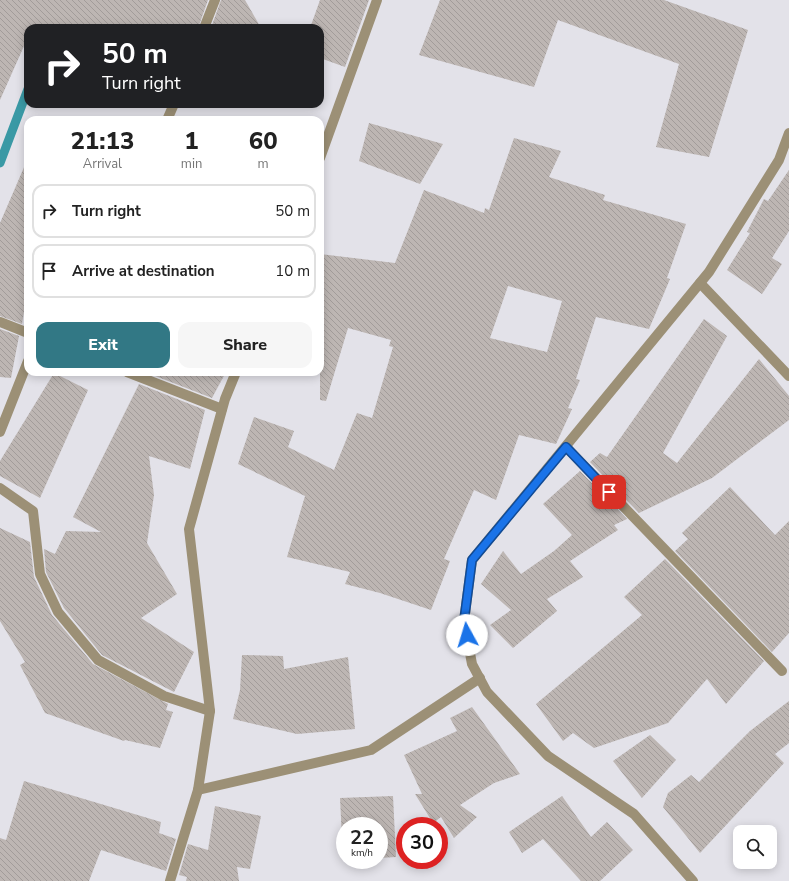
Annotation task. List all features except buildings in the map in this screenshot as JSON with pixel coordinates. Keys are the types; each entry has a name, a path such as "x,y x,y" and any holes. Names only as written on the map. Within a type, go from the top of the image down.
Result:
{"street":[{"path":"206,24 215,0"},
{"path":"324,147 377,0"},
{"path":"693,881 634,814 548,756 487,692 472,664 464,621 472,560 709,272 779,160 789,134"},
{"path":"700,283 789,376"},
{"path":"0,322 24,331"},
{"path":"0,432 24,371"},
{"path":"137,376 222,409"},
{"path":"170,881 198,790 210,711 189,529 222,409 234,376"},
{"path":"566,447 782,671"},
{"path":"0,488 33,511 40,574 58,612 98,660 164,696 210,711"},
{"path":"198,790 371,750 480,678"}],"waterway":[{"path":"0,163 24,100"}],"route":[{"path":"467,635 464,621 472,560 566,447 609,492"}]}
